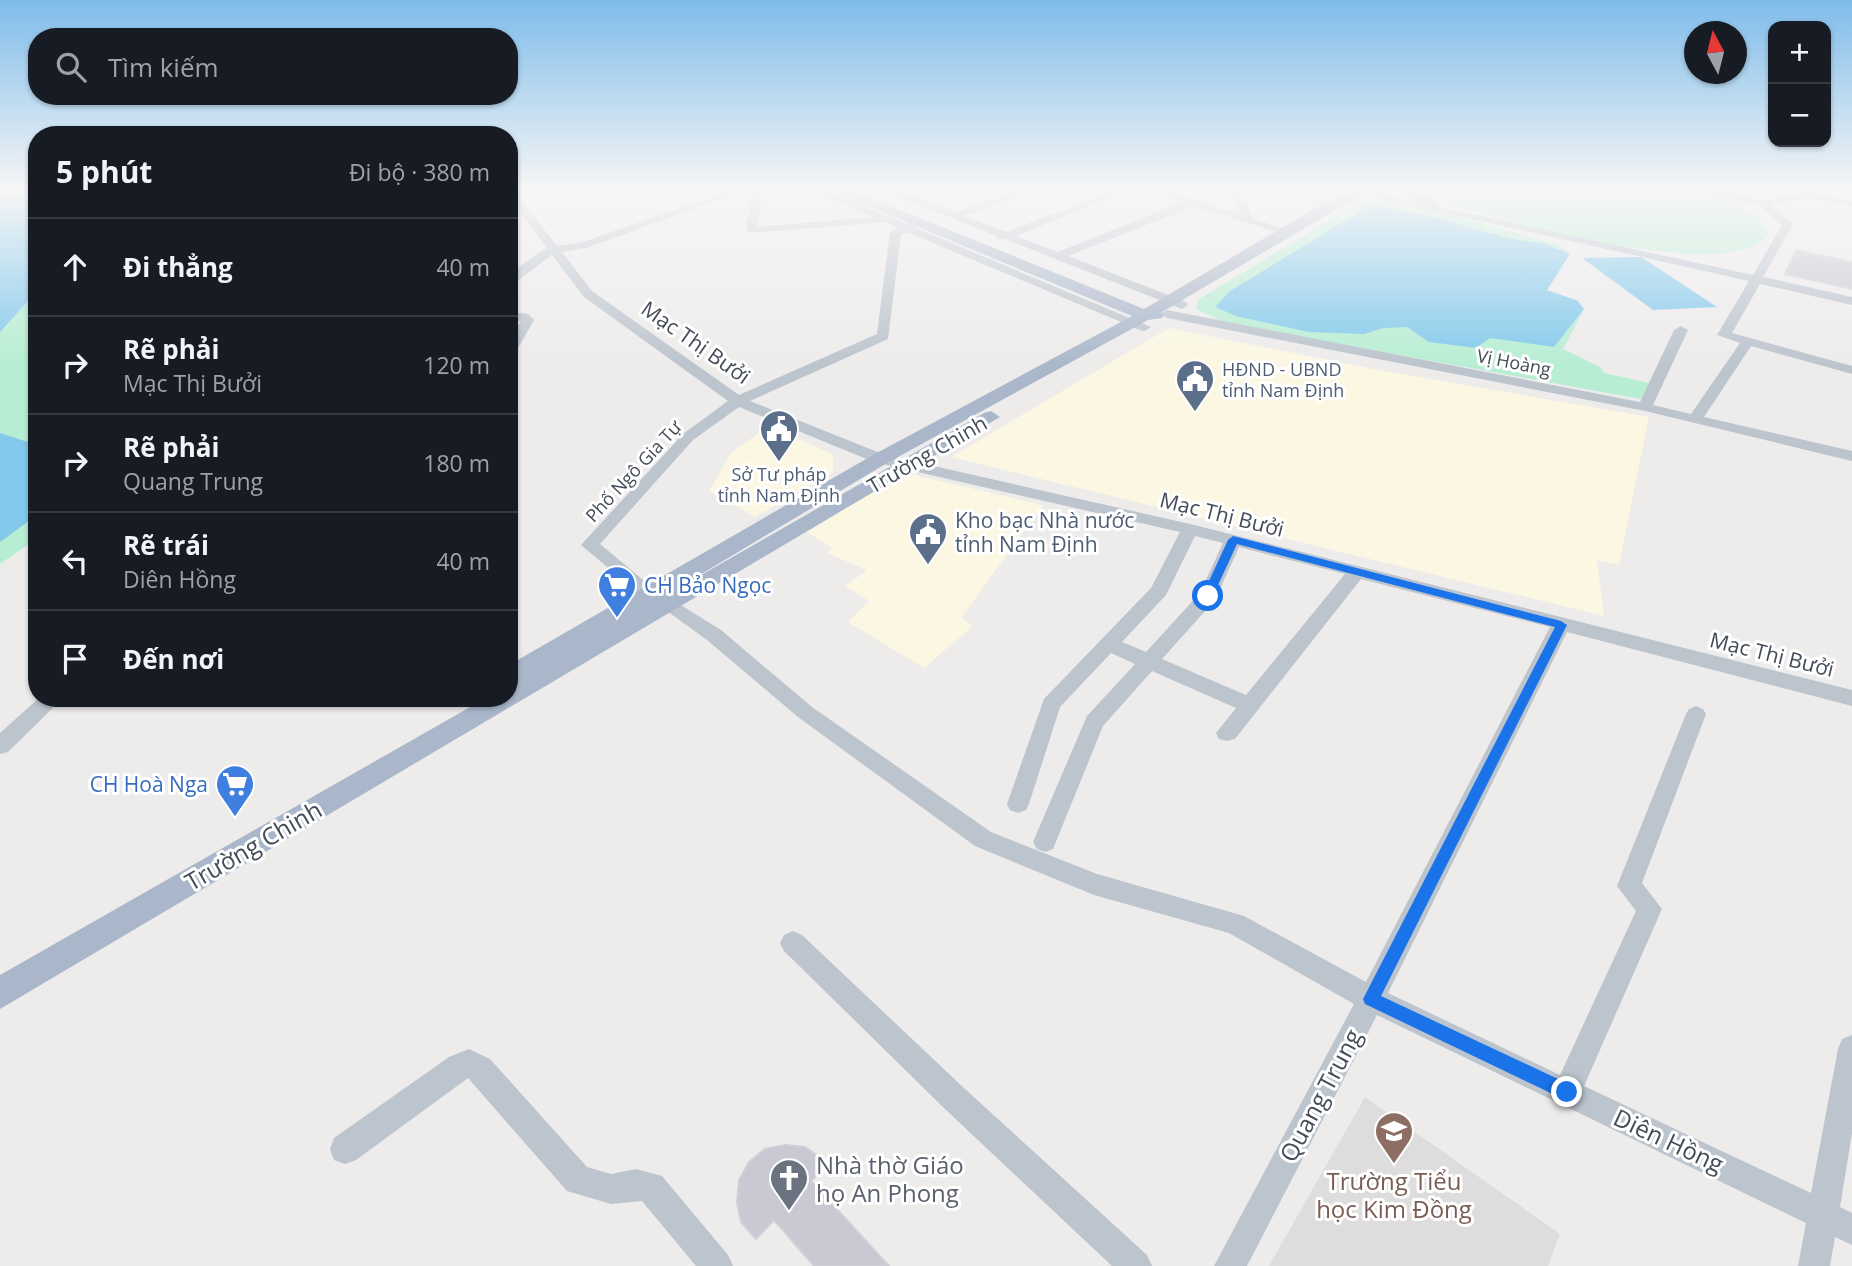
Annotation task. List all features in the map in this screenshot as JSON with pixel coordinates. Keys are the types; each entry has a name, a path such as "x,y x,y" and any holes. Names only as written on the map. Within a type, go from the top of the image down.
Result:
{"main road":[{"path":"978,248 1157,313"},
{"path":"1007,248 1157,313"},
{"name":"Trường Chinh","path":"518,672 660,600 910,465 1260,248"},
{"name":"Trường Chinh","path":"518,692 880,459 1157,313 1268,248"},
{"name":"Trường Chinh","path":"0,993 161,889 458,707"},
{"name":"Trường Chinh","path":"0,976 492,707"}],"street":[{"path":"518,274 552,250 566,248"},
{"name":"Phố Ngô Gia Tự","path":"660,600 590,545 688,437 738,401 883,336 894,248"},
{"name":"Vị Hoàng","path":"1038,248 1058,256 1157,313 1645,407 1852,456"},
{"path":"1058,256 1078,248"},
{"path":"1610,248 1852,301"},
{"path":"1773,248 1724,335 1852,370"},
{"name":"Mạc Thị Bưởi","path":"552,250 588,294 681,363 738,401 880,459 1190,529 1852,698"},
{"path":"518,318 528,320 518,337"},
{"path":"1645,407 1681,330"},
{"path":"1695,419 1748,341"},
{"path":"1018,804 1051,704 1159,591 1190,529"},
{"path":"1045,842 1094,722 1208,596 1233,540"},
{"path":"1227,733 1357,572"},
{"name":"Diên Hồng","path":"660,600 714,635 805,712 983,839 1094,884 1235,924 1371,999 1852,1228"},
{"name":"Quang Trung","path":"1230,1266 1371,999 1561,625"},
{"path":"1108,644 1249,705"},
{"path":"0,746 43,707"},
{"path":"1567,1092 1650,909 1629,886 1696,714"},
{"path":"793,943 1136,1266"},
{"path":"1814,1266 1852,1049"},
{"path":"345,1149 459,1066 469,1063 480,1069 578,1180 611,1189 636,1184 651,1187 717,1266"}],"shaded area":[{"path":"1169,328 1373,369 1649,417 1619,565 1597,560 1604,616 951,457"},
{"name":"Sở Tư pháp tỉnh Nam Định","path":"770,425 833,455 833,472 755,517 709,491 732,452"},
{"name":"Kho bạc Nhà nước tỉnh Nam Định","path":"902,472 1043,505 961,618 973,626 924,668 848,622 869,601 845,586 867,570 827,553 832,548 807,532"},
{"name":"Trường Tiểu học Kim Đồng","path":"1365,1097 1560,1234 1548,1266 1269,1266"}],"green space":[{"path":"0,248 28,248 28,544 0,564"},
{"path":"1283,248 1563,248 1570,254 1547,290 1578,301 1584,309 1563,349 1600,367 1604,373 1654,384 1641,399 1312,339 1222,321 1196,309 1199,299"},
{"path":"1637,248 1750,248 1713,254"}],"water":[{"path":"0,248 28,248 28,301 0,332"},
{"path":"1300,248 1555,248 1570,254 1547,290 1578,301 1584,309 1554,347 1490,338 1476,348 1429,342 1407,327 1384,328 1364,334 1309,332 1236,316 1215,307 1230,291"},
{"path":"1641,257 1717,307 1653,310 1582,258"},
{"path":"0,433 28,442 28,522 0,542"}],"building":[{"path":"1796,250 1852,262 1852,289 1785,274"},
{"name":"Nhà thờ Giáo họ An Phong","path":"785,1145 805,1147 828,1163 811,1181 889,1266 814,1266 774,1220 756,1239 741,1222 737,1203 739,1180 749,1162 765,1149"}],"place":[{"name":"HĐND - UBND tỉnh Nam Định","path":"1195,413"},
{"name":"Sở Tư pháp tỉnh Nam Định","path":"779,463"},
{"name":"Kho bạc Nhà nước tỉnh Nam Định","path":"928,566"},
{"name":"CH Bảo Ngọc","path":"617,619"},
{"name":"CH Hoà Nga","path":"235,818"},
{"name":"Trường Tiểu học Kim Đồng","path":"1394,1165"},
{"name":"Nhà thờ Giáo họ An Phong","path":"789,1212"}],"route":[{"path":"1208,596 1233,540 1561,625 1371,999 1567,1092"}]}
